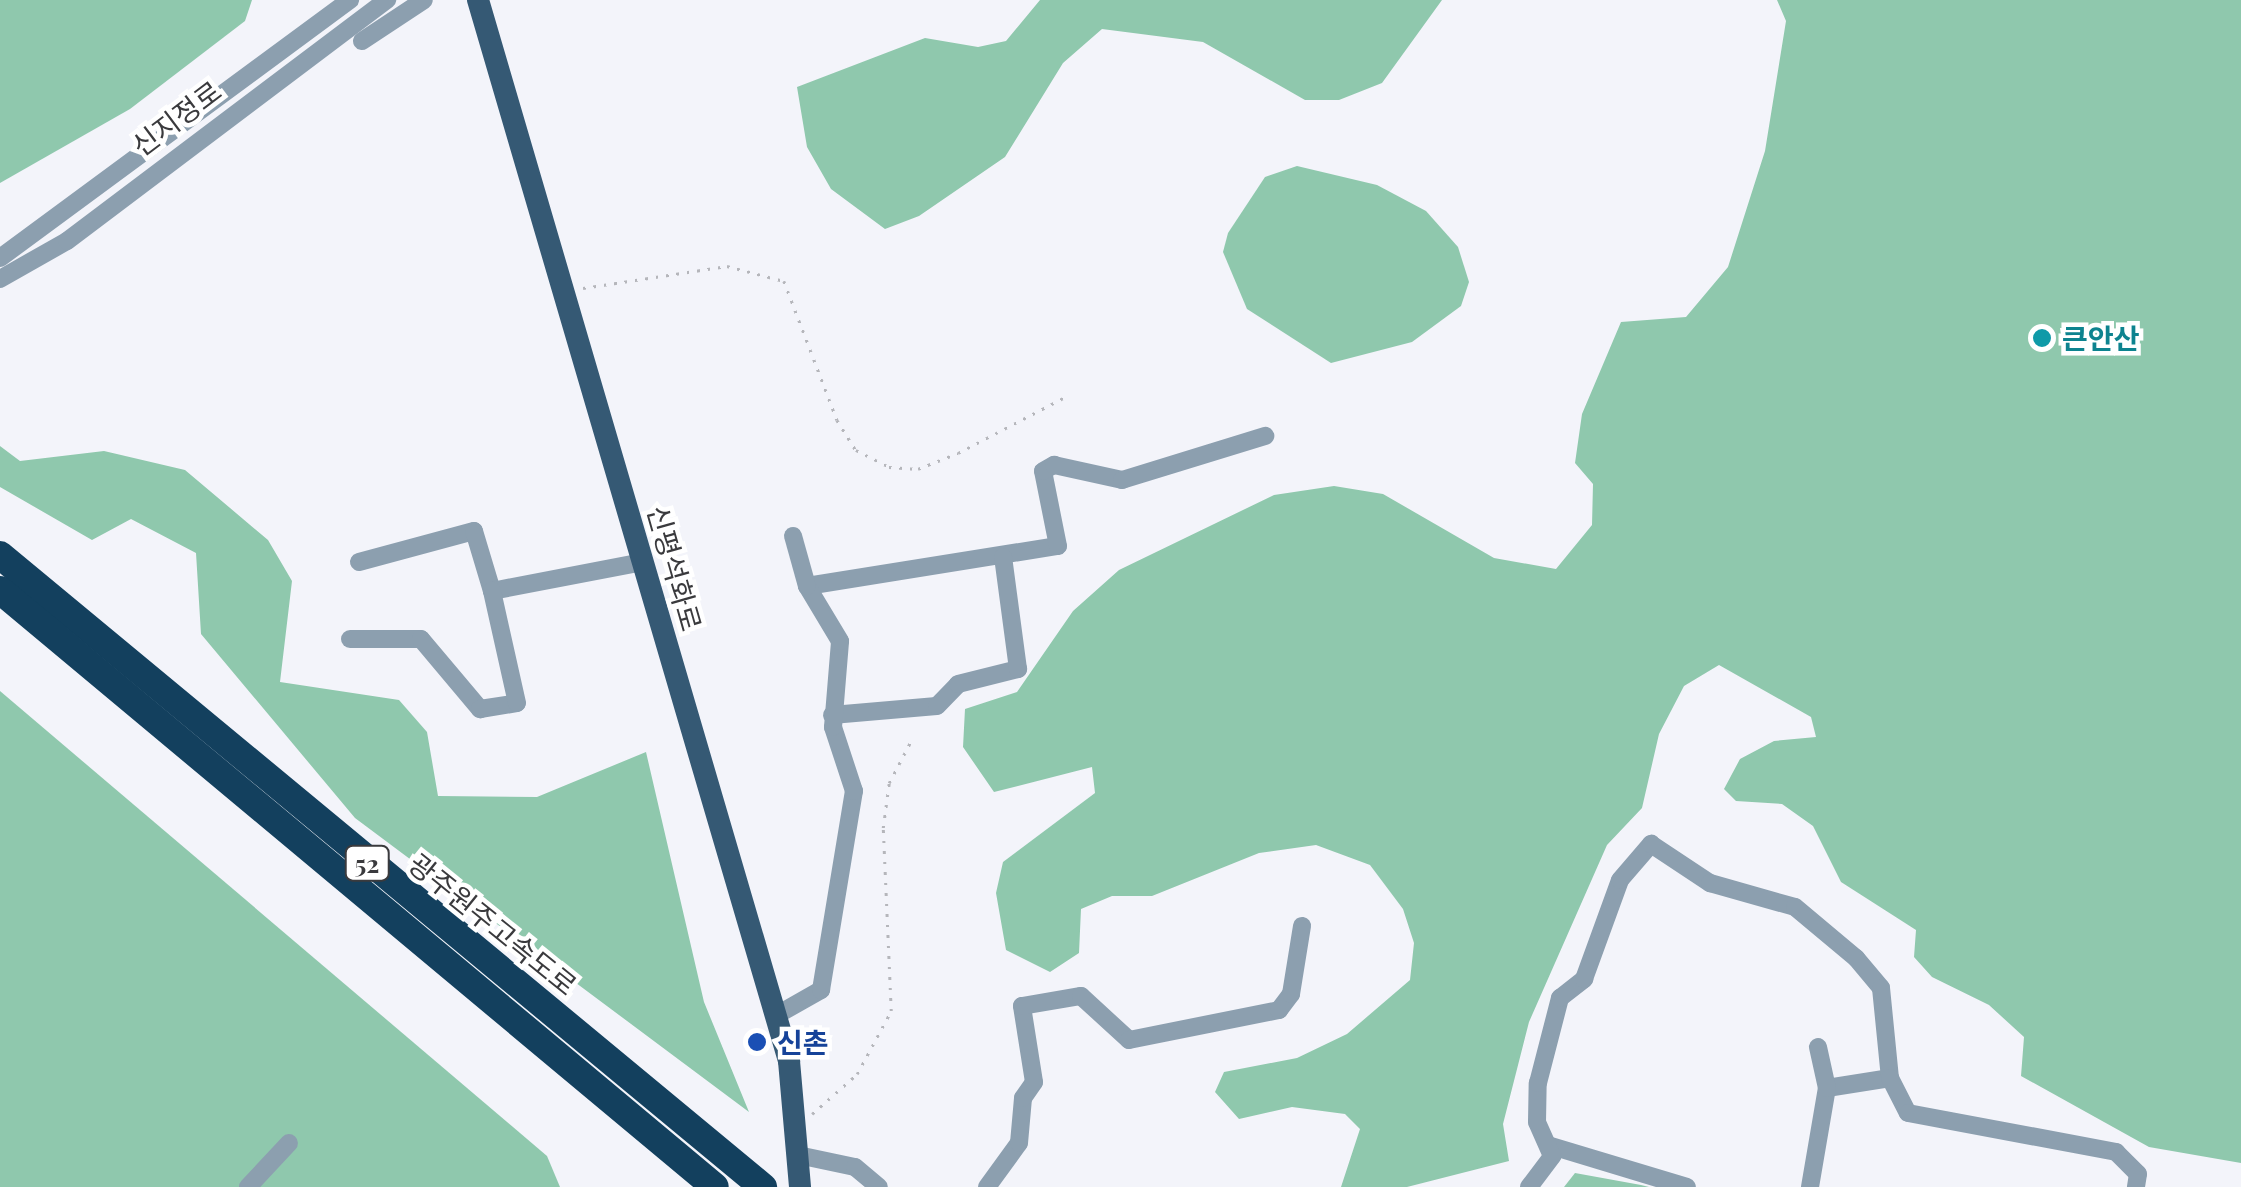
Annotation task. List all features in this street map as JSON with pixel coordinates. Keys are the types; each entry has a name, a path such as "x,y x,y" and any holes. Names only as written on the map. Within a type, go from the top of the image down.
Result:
{"highway":[{"name":"광주원주고속도로","path":"0,555 764,1187"},
{"name":"52","path":"0,590 715,1187"}],"main road":[{"name":"신평석화로","path":"476,5 776,1016 800,1187"},
{"name":"신평석화로","path":"791,1187 798,1155"}],"street":[{"name":"신지정로","path":"0,258 350,0"},
{"name":"신지정로","path":"0,280 67,241 387,0"},
{"path":"362,40 424,0"},
{"path":"807,586 1058,546 1044,471 1054,465 1122,480 1265,436"},
{"path":"350,639 421,638 480,709 518,702 474,531 359,562"},
{"path":"776,1016 822,990 854,791 832,715 840,641 807,586 793,536"},
{"path":"832,715 938,706 958,684 1018,669 1002,557"},
{"path":"492,592 642,562"},
{"path":"1528,1187 1552,1156 1537,1122 1538,1083 1560,998 1584,978 1620,880 1650,844 1710,883 1795,908 1856,958 1881,988 1890,1078 1908,1112 2116,1152 2138,1174 2136,1187"},
{"path":"987,1187 1019,1143 1023,1098 1034,1082 1022,1006 1082,996 1128,1040 1279,1010 1291,994 1302,926"},
{"path":"1810,1187 1827,1088 1818,1047"},
{"path":"1827,1088 1890,1078"},
{"path":"248,1187 289,1143"},
{"path":"1548,1144 1687,1187"},
{"path":"798,1155 855,1167 879,1187"}],"path":[{"path":"562,292 728,266 784,281 837,420 856,450 889,468 945,459 1065,397"},
{"path":"811,1115 857,1074 891,1012 883,828 889,783 911,741"}],"green space":[{"path":"0,0 252,0 245,21 130,109 0,183"},
{"path":"1040,0 1442,0 1382,83 1339,100 1305,100 1203,42 1102,29 1063,63 1005,157 919,216 885,229 831,189 807,147 797,87 925,38 978,47 1006,41"},
{"path":"1777,0 2241,0 2241,1163 2149,1147 2021,1076 2024,1037 1989,1005 1932,977 1914,957 1916,930 1841,882 1813,826 1782,804 1736,801 1724,789 1740,759 1774,741 1816,737 1811,717 1719,665 1684,686 1659,734 1642,808 1607,845 1529,1022 1503,1124 1509,1161 1407,1187 1341,1187 1360,1129 1345,1114 1292,1107 1239,1119 1215,1092 1224,1072 1297,1058 1347,1034 1410,980 1414,943 1403,909 1370,865 1316,845 1259,853 1152,896 1112,896 1081,909 1079,953 1050,972 1006,950 996,893 1003,862 1095,793 1092,767 994,792 963,747 965,709 1017,692 1073,611 1119,570 1274,495 1334,486 1383,494 1494,558 1556,569 1592,525 1593,484 1575,463 1582,414 1621,322 1686,317 1728,267 1765,151 1786,21"},
{"path":"1297,166 1377,185 1426,211 1458,247 1469,282 1461,306 1412,342 1331,363 1247,309 1223,252 1228,233 1265,177"},
{"path":"0,446 20,461 104,451 185,470 268,540 292,581 280,682 399,700 427,732 438,796 537,797 646,752 704,1002 749,1112 355,818 201,634 196,553 131,519 92,540 0,487"},
{"path":"0,691 547,1156 560,1187 0,1187"},
{"path":"1575,1173 1641,1185 1649,1187 1564,1187"}],"place":[{"name":"큰안산","path":"2042,338"},
{"name":"신촌","path":"757,1042"}]}
